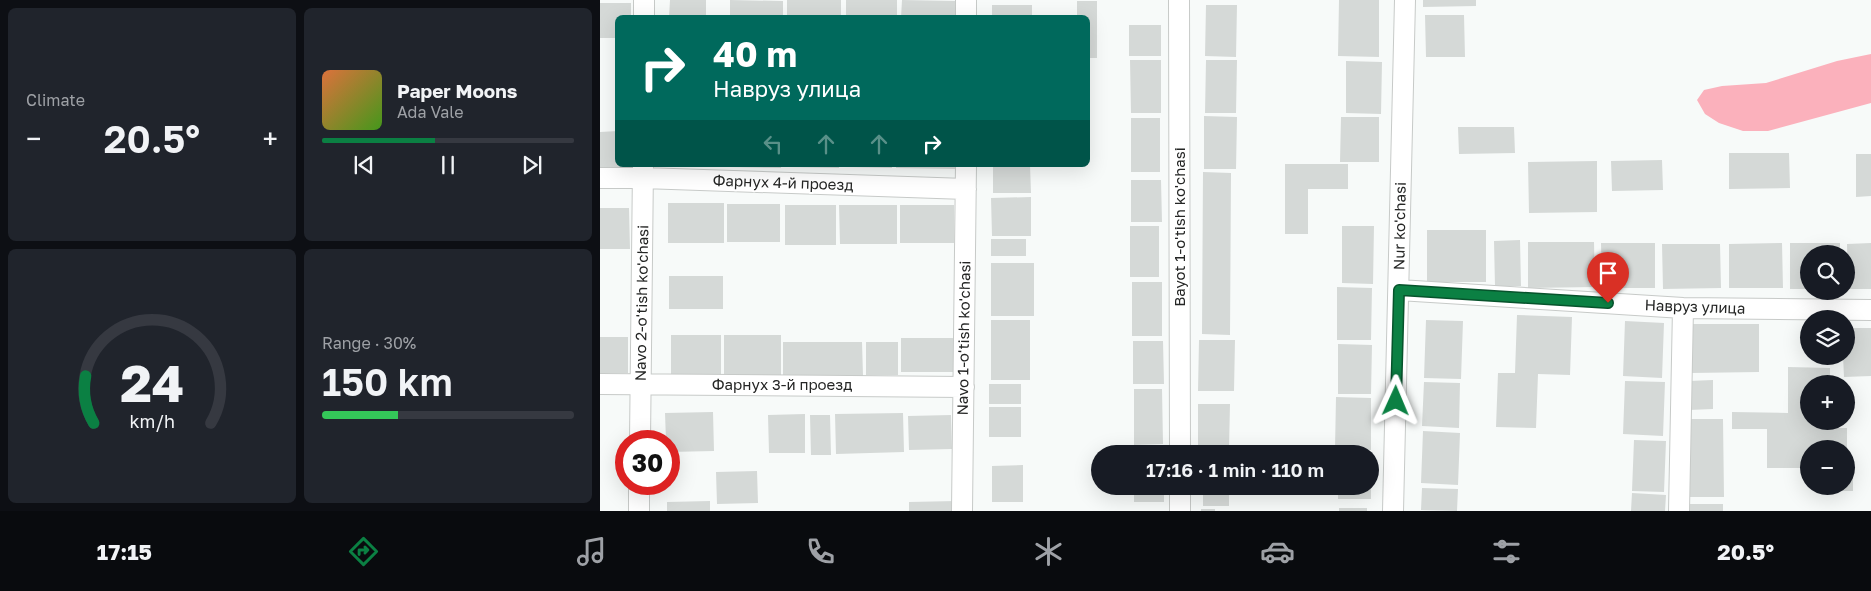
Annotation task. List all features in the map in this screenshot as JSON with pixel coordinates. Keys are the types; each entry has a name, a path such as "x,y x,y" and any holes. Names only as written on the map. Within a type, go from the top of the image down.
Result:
{"street":[{"path":"644,0 644,15"},
{"path":"966,0 966,15"},
{"name":"Bayot 1-o'tish ko'chasi","path":"1179,0 1180,445"},
{"name":"Nur ko'chasi","path":"1393,511 1405,0"},
{"name":"Navo 1-o'tish ko'chasi","path":"962,511 966,167"},
{"name":"Фарнух 4-й проезд","path":"600,178 643,172 966,190"},
{"name":"Navo 2-o'tish ko'chasi","path":"640,430 643,172"},
{"name":"Навруз улица","path":"1399,290 1683,308 1871,310"},
{"path":"1679,511 1683,308"},
{"name":"Фарнух 3-й проезд","path":"600,384 964,387"},
{"path":"639,511 640,495"},
{"path":"1180,495 1180,511"}],"shaded area":[{"path":"1871,54 1871,103 1768,131 1743,131 1719,123 1705,114 1697,100 1704,90 1722,86 1766,83 1837,61"}],"building":[{"path":"670,0 706,0 706,15 669,15"},
{"path":"730,0 783,1 783,15 730,15"},
{"path":"787,0 841,0 841,15 787,15"},
{"path":"846,0 897,0 897,15 846,15"},
{"path":"902,0 957,1 957,15 901,15"},
{"path":"1339,0 1379,0 1379,57 1338,56"},
{"path":"1423,0 1476,0 1476,6 1423,7"},
{"path":"1077,1 1097,1 1097,58 1090,58 1090,15 1077,15"},
{"path":"600,3 631,3 631,15 615,15 615,38 600,38"},
{"path":"992,5 1032,5 1032,15 992,15"},
{"path":"1206,5 1237,5 1236,57 1205,56"},
{"path":"1425,15 1464,15 1465,57 1426,57"},
{"path":"1129,25 1161,25 1161,56 1129,56"},
{"path":"1130,60 1161,60 1161,113 1131,113"},
{"path":"1206,60 1237,60 1236,113 1205,113"},
{"path":"1346,61 1382,62 1381,114 1346,113"},
{"path":"1204,116 1237,117 1236,169 1204,169"},
{"path":"1341,117 1379,117 1379,162 1340,162"},
{"path":"1131,118 1160,118 1160,172 1131,172"},
{"path":"1458,127 1514,127 1515,153 1459,154"},
{"path":"615,131 615,167 632,168 600,168 600,132"},
{"path":"1729,153 1789,153 1790,188 1729,189"},
{"path":"1856,154 1871,154 1871,196 1856,197"},
{"path":"1662,160 1663,190 1612,191 1611,161"},
{"path":"1597,161 1597,212 1529,213 1528,162"},
{"path":"1285,164 1348,164 1348,189 1308,189 1308,234 1285,234"},
{"path":"729,167 781,167 781,168"},
{"path":"788,167 839,167 839,168"},
{"path":"844,167 892,167 892,168"},
{"path":"896,167 956,167 955,169"},
{"path":"993,167 1030,167 1031,193 993,193"},
{"path":"1203,172 1231,173 1230,335 1202,334"},
{"path":"1131,180 1161,180 1162,222 1131,222"},
{"path":"1031,197 1031,236 992,236 991,198"},
{"path":"668,203 724,203 724,243 668,243"},
{"path":"727,204 780,204 780,242 727,242"},
{"path":"785,205 836,205 836,245 785,245"},
{"path":"839,205 897,205 897,244 840,244"},
{"path":"900,205 954,205 954,243 900,243"},
{"path":"600,208 629,208 630,249 600,249"},
{"path":"1130,226 1159,226 1159,277 1130,277"},
{"path":"1342,226 1374,226 1373,284 1342,283"},
{"path":"1427,230 1486,230 1486,282 1427,282"},
{"path":"991,239 1026,239 1026,256 991,256"},
{"path":"1520,240 1521,286 1495,286 1494,241"},
{"path":"1528,242 1594,242 1595,287 1528,288"},
{"path":"1601,243 1655,243 1655,288 1602,288"},
{"path":"1782,243 1783,288 1729,288 1729,244"},
{"path":"1790,243 1840,243 1840,245 1800,245 1800,289 1790,289"},
{"path":"1871,243 1871,289 1855,289 1855,245 1847,244"},
{"path":"1662,244 1720,244 1721,288 1663,289"},
{"path":"991,263 1034,263 1034,316 991,316"},
{"path":"669,276 723,276 723,309 669,309"},
{"path":"1132,282 1162,282 1162,336 1132,336"},
{"path":"1337,287 1372,288 1371,340 1337,340"},
{"path":"1517,315 1572,317 1570,375 1538,374 1536,428 1496,427 1498,373 1515,373"},
{"path":"991,320 1030,320 1030,380 991,380"},
{"path":"1426,320 1463,321 1461,379 1424,378"},
{"path":"1625,321 1664,323 1662,378 1623,376"},
{"path":"1691,324 1759,324 1759,372 1691,373"},
{"path":"1855,328 1871,328 1871,376 1844,375 1843,365 1855,365"},
{"path":"671,335 721,335 721,375 671,375"},
{"path":"724,335 781,335 781,376 724,376"},
{"path":"600,337 628,337 628,373 600,373"},
{"path":"901,338 953,338 953,372 901,372"},
{"path":"1199,340 1235,340 1234,391 1198,391"},
{"path":"1133,341 1163,341 1164,384 1133,384"},
{"path":"783,342 862,342 863,376 783,376"},
{"path":"866,342 898,342 898,375 866,375"},
{"path":"1338,344 1372,345 1371,394 1338,394"},
{"path":"1788,367 1830,368 1830,375 1800,375 1800,430 1847,430 1847,440 1800,440 1800,468 1767,468 1767,429 1732,429 1732,412 1788,413"},
{"path":"1713,380 1713,409 1689,410 1689,381"},
{"path":"1625,381 1665,382 1663,436 1623,434"},
{"path":"1424,382 1460,383 1459,428 1422,426"},
{"path":"989,384 1021,384 1021,404 989,404"},
{"path":"1134,389 1162,389 1163,444 1134,445"},
{"path":"1336,397 1371,398 1371,445 1335,445"},
{"path":"1198,404 1230,404 1229,445 1198,445"},
{"path":"989,407 1021,407 1021,437 989,437"},
{"path":"713,412 714,451 680,452 680,430 666,430 665,413"},
{"path":"903,413 904,452 836,454 835,414"},
{"path":"805,414 805,453 769,453 768,415"},
{"path":"810,415 830,415 831,455 811,455"},
{"path":"951,415 952,449 909,450 908,416"},
{"path":"1689,419 1723,419 1724,497 1690,497"},
{"path":"1423,431 1460,433 1458,485 1421,483"},
{"path":"1634,440 1666,441 1664,492 1632,491"},
{"path":"1023,465 1023,502 992,502 992,466"},
{"path":"757,471 758,503 717,504 716,472"},
{"path":"1422,488 1458,489 1457,511 1421,510"},
{"path":"1632,493 1666,495 1665,511 1631,511"},
{"path":"1134,495 1164,495 1164,502 1134,502"},
{"path":"1203,495 1229,495 1229,506 1203,506"},
{"path":"1338,495 1371,495 1371,499 1338,499"},
{"path":"710,501 710,511 667,511 667,502"},
{"path":"956,501 956,511 909,511 909,502"},
{"path":"1688,504 1723,504 1723,511 1688,511"},
{"path":"1339,508 1367,508 1367,511 1339,511"},
{"path":"1201,509 1215,509 1215,511 1201,511"}],"route":[{"path":"1396,401 1399,290 1608,303"}]}
